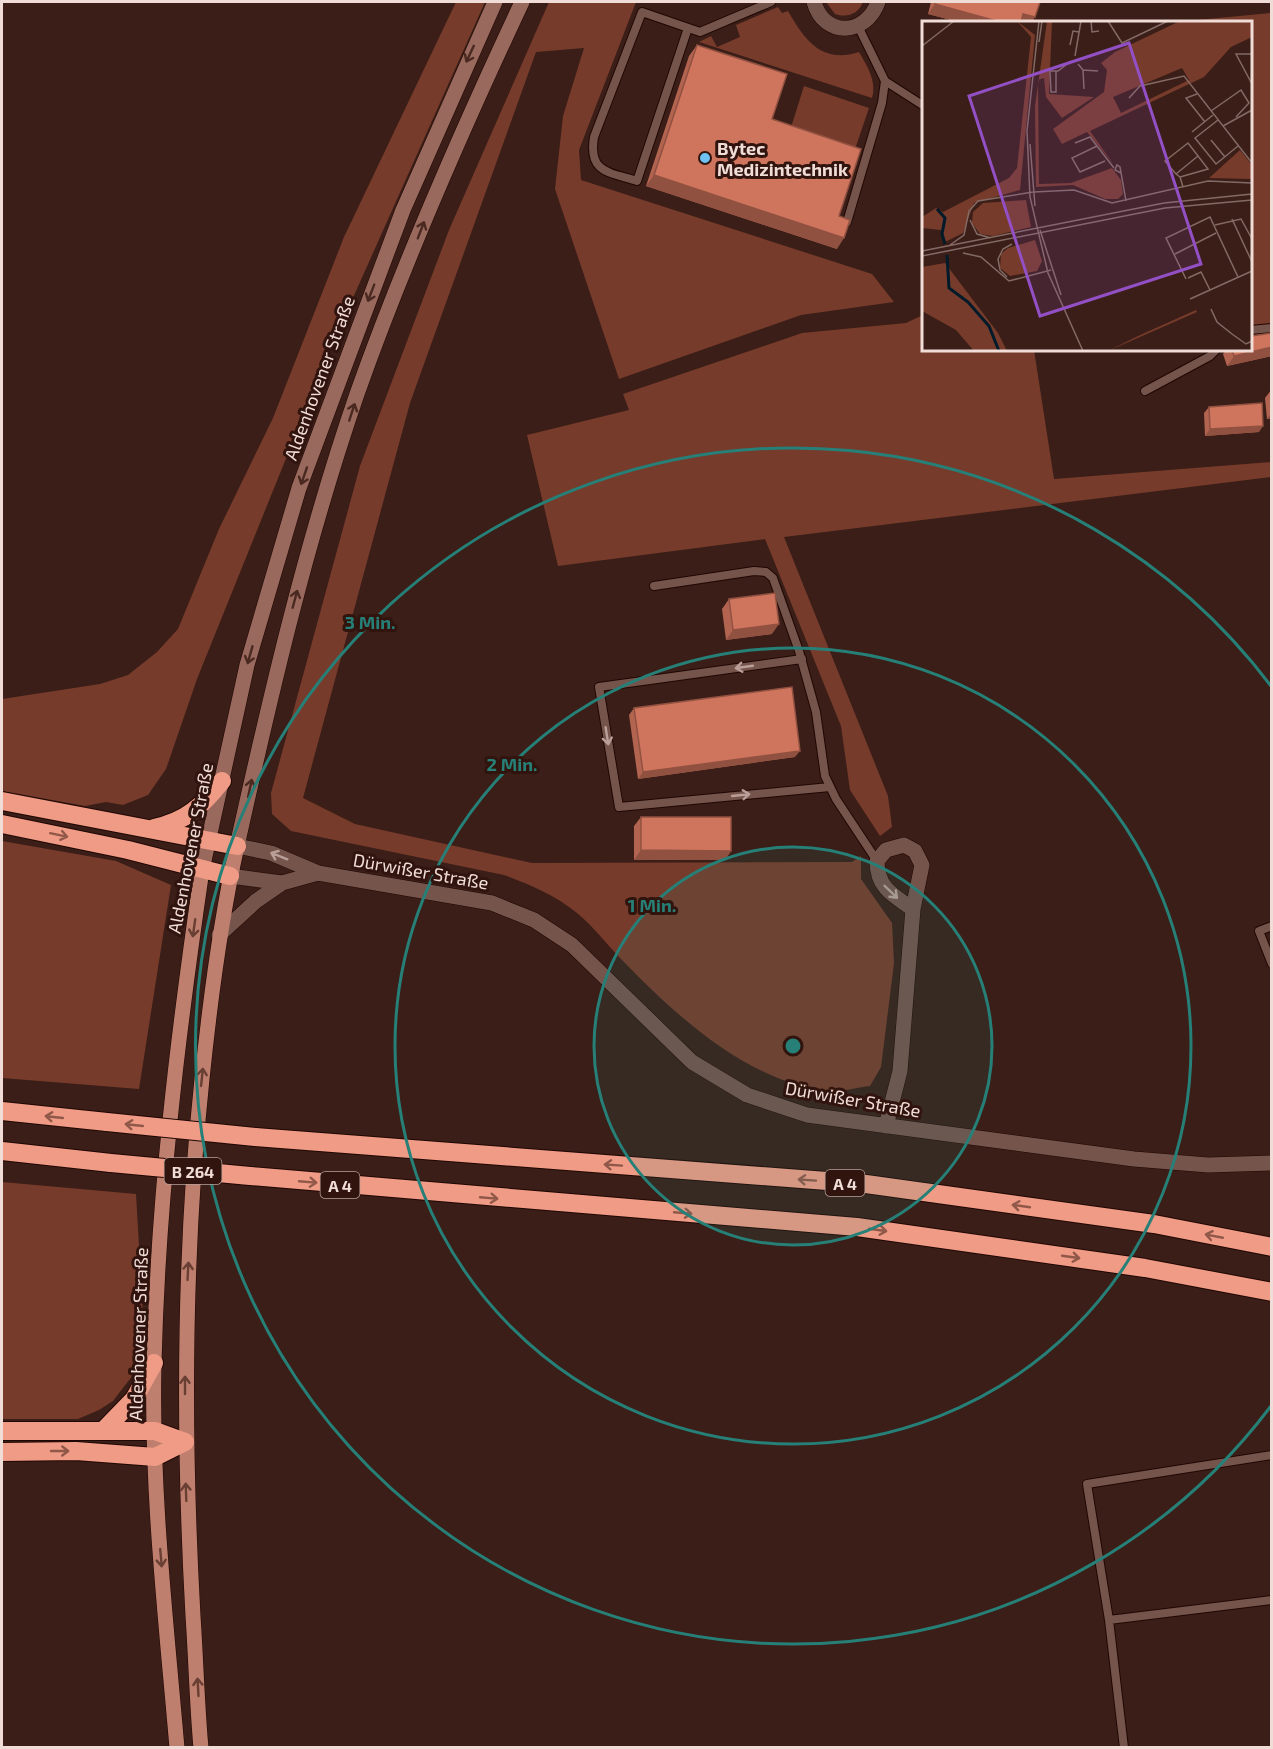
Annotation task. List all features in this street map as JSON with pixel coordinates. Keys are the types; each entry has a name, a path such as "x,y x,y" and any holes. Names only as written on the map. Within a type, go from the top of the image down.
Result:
{"highway":[{"path":"151,828 188,817 197,811 222,781"},
{"path":"2,801 237,846"},
{"path":"2,824 128,850 230,876"},
{"name":"A 4","path":"2,1111 255,1137 866,1185 1154,1224 1272,1247"},
{"name":"A 4","path":"2,1150 250,1176 857,1227 1144,1268 1272,1292"},
{"path":"2,1162 54,1156"},
{"path":"103,1431 134,1399 154,1363"},
{"path":"2,1431 155,1431 185,1442"},
{"path":"2,1452 76,1451 155,1457 185,1442"}],"main road":[{"name":"Aldenhovener Straße","path":"177,1748 155,1457 154,1363 163,1185 182,1010 202,870 247,664 303,477 403,210 495,2"},
{"path":"237,846 276,670 357,394 425,219 522,2"},
{"name":"B 264","path":"201,1748 185,1442 185,1329 194,1154 219,935 237,846"}],"street":[{"path":"814,2 819,14 826,22 848,28 858,26 868,20 878,2"},
{"path":"886,1126 900,1071 913,909 922,865 915,851 904,845 886,850 876,861 877,876 891,894 913,909"},
{"name":"Dürwißer Straße","path":"237,846 271,853 318,873 492,903 511,910 556,932 572,945 685,1055 717,1079 747,1095 777,1107 807,1115 1134,1159 1208,1165 1272,1163"},
{"name":"Dürwißer Straße","path":"219,935 251,904 282,883 318,873"},
{"name":"Dürwißer Straße","path":"230,876 282,883"}],"lane":[{"path":"688,28 637,181 601,170 594,161 592,151 594,137 642,12 700,32 771,2"},
{"path":"858,26 885,81 922,105"},
{"path":"847,222 882,103 885,81"},
{"path":"1252,330 1272,328"},
{"path":"1145,391 1210,356 1215,351"},
{"path":"654,586 766,572 773,578 802,659 816,712 825,776 876,861"},
{"path":"802,659 599,687 619,807 830,786"},
{"path":"1272,926 1259,931 1272,964"},
{"path":"1124,1748 1109,1620 1087,1484 1272,1455"},
{"path":"1109,1620 1272,1600"}],"shaded area":[{"path":"456,2 485,2 331,347 197,679 166,769 148,795 123,805 106,802 85,806 2,791 2,699 100,684 128,675 157,652 178,629 219,529 273,418 344,237"},
{"path":"549,2 636,2 579,150 581,180 872,274 894,302 801,315 619,379 555,189 563,116 584,48 536,52 410,403 303,798 355,824 532,863 852,862 861,856 861,879 892,923 894,963 881,1067 870,1086 834,1091 804,1087 775,1077 746,1063 719,1046 668,1005 577,913 551,895 532,886 504,875 291,831 272,814 271,793 360,466 449,230"},
{"path":"826,2 863,2 855,12 844,16 835,14"},
{"path":"778,7 782,13 788,11 808,40 824,52 846,55 859,52 872,80 872,98 699,42 711,36 717,47 740,37 736,25"},
{"path":"1271,13 1271,327 1252,329 1252,21 1187,21"},
{"path":"804,86 869,108 852,158 788,137"},
{"path":"922,315 922,351 1034,351 1054,479 1271,462 1271,477 784,537 888,796 892,827 880,836 850,790 841,726 765,539 558,566 527,435 629,410 623,394 802,333 906,323"},
{"path":"2,841 116,861 171,885 139,1089 2,1078"},
{"path":"2,1182 136,1194 144,1333 141,1360 133,1375 113,1401 78,1419 2,1419"}],"building":[{"path":"935,2 1040,2 1035,17 1023,14 1021,21 996,21 935,4"},
{"path":"697,45 787,74 772,119 861,149 839,216 850,220 844,238 654,175"},
{"path":"1272,333 1272,347 1234,356 1232,351 1252,351 1252,336"},
{"path":"1262,403 1263,426 1210,429 1209,407"},
{"path":"775,593 779,624 733,630 729,599"},
{"path":"792,687 800,751 643,772 634,708"},
{"path":"641,817 731,817 731,851 641,850"}],"place":[{"name":"Bytec Medizintechnik","path":"705,158"}]}
